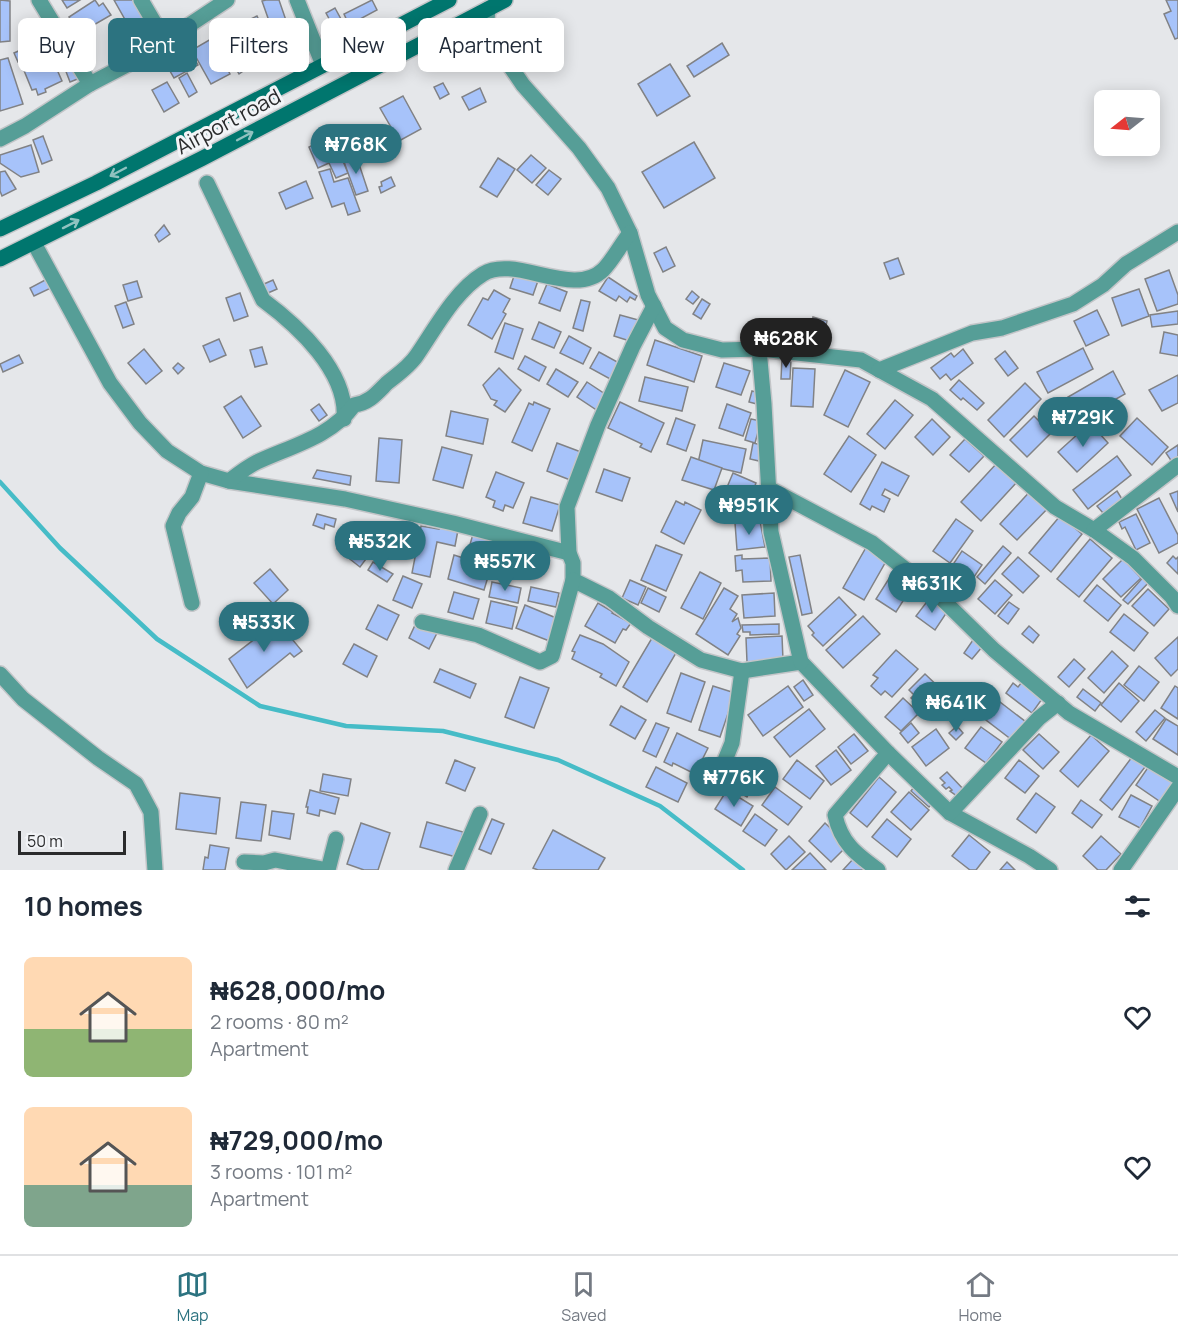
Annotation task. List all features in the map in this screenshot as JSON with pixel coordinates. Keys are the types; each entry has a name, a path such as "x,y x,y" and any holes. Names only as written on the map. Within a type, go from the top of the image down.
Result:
{"main road":[{"name":"Airport road","path":"406,22 449,0"},
{"name":"Airport road","path":"0,259 151,184 505,0"},
{"name":"Airport road","path":"0,229 139,161 321,66"},
{"path":"139,161 151,184"}],"street":[{"path":"39,0 90,84"},
{"path":"141,0 152,18"},
{"path":"197,20 228,0"},
{"path":"297,0 321,60"},
{"path":"488,9 487,20 495,44 523,85 579,148 609,188 630,232 648,295 665,328 683,339 722,350 759,349 861,360 932,399 1054,507 1094,530 1133,558 1178,606"},
{"path":"0,138 25,126 90,84 113,72"},
{"path":"207,183 263,300 278,311 326,360 342,395 345,408 344,419"},
{"path":"229,481 255,463 305,442 344,419 354,405 366,403 417,356 442,318 468,285 485,273 498,269 567,279 584,279 602,271 630,232"},
{"path":"879,370 972,333 1002,328 1073,304 1102,285 1126,264 1178,232"},
{"path":"34,243 110,383 140,423 167,451 201,473 229,481 345,499 453,523 569,553"},
{"path":"422,622 478,635 540,662 552,656 573,580 567,507 598,425 633,346 654,306"},
{"path":"759,349 771,532 801,662 888,753 950,813 1050,870"},
{"path":"1094,530 1176,469"},
{"path":"192,603 174,526 179,513 192,497 201,473"},
{"path":"768,488 872,543 938,595 994,650 1069,713 1178,777"},
{"path":"573,580 609,598 648,627 701,660 742,671 801,662"},
{"path":"714,787 732,743 742,671"},
{"path":"0,674 23,699 98,758 136,784 150,812 155,870"},
{"path":"950,813 1039,718 1058,704"},
{"path":"878,870 855,853 839,831 835,815 888,753"},
{"path":"1121,870 1178,788"},
{"path":"456,870 480,814"},
{"path":"244,862 264,863 275,860 328,870 336,839"}],"building":[{"path":"0,0 10,1 10,41 0,42"},
{"path":"62,0 80,0 67,8"},
{"path":"95,0 99,6 103,3 111,15 96,24 96,18 69,17"},
{"path":"114,0 143,0 153,18 124,18"},
{"path":"279,0 285,18 268,18 262,1"},
{"path":"372,0 377,10 362,18 346,18 344,14"},
{"path":"1166,0 1178,0 1178,38 1175,39 1164,14 1171,11"},
{"path":"335,8 340,18 329,18 326,13"},
{"path":"209,40 209,72 229,72 230,74 211,84 197,59 197,47"},
{"path":"722,43 729,55 694,77 687,66"},
{"path":"8,58 23,104 0,111 0,60"},
{"path":"670,64 690,96 657,116 638,84"},
{"path":"25,72 58,72 62,81 38,95 36,89 32,90"},
{"path":"66,72 83,72 85,76 70,82"},
{"path":"171,72 185,72 174,78"},
{"path":"187,73 197,92 189,97 179,78"},
{"path":"167,82 179,103 164,112 152,90"},
{"path":"443,83 449,94 440,99 434,87"},
{"path":"480,88 486,102 469,110 462,97"},
{"path":"403,96 421,129 399,141 380,108"},
{"path":"344,131 348,142 343,145 346,152 340,154 348,173 336,178 329,163 318,168 309,147 319,142 317,139 325,136 326,139"},
{"path":"43,136 52,160 42,164 33,140"},
{"path":"694,142 715,178 664,208 642,172"},
{"path":"31,145 39,172 21,177 0,163 0,155"},
{"path":"356,155 368,191 356,195 343,159"},
{"path":"531,155 546,168 532,183 517,170"},
{"path":"498,158 515,169 497,197 480,187"},
{"path":"330,169 334,182 348,178 360,211 348,215 344,203 332,207 319,172"},
{"path":"549,170 561,179 548,195 536,185"},
{"path":"5,171 16,189 2,196 0,172"},
{"path":"391,177 395,186 381,193 379,187 382,186 381,182"},
{"path":"306,181 313,198 286,209 279,193"},
{"path":"164,225 170,234 159,242 155,235"},
{"path":"666,247 675,266 663,272 654,253"},
{"path":"898,258 904,274 890,279 884,263"},
{"path":"517,267 540,275 533,295 510,288"},
{"path":"1169,270 1178,295 1178,304 1157,311 1145,279"},
{"path":"608,277 637,296 635,300 630,297 627,302 619,296 616,301 599,291"},
{"path":"47,279 51,288 34,296 30,288"},
{"path":"273,280 277,289 268,293 264,284"},
{"path":"137,281 142,297 128,301 123,285"},
{"path":"547,284 567,292 560,311 539,303"},
{"path":"1139,289 1149,316 1122,326 1112,298"},
{"path":"494,290 510,299 503,312 506,314 492,339 468,325 483,298 488,300"},
{"path":"692,291 699,297 693,304 686,299"},
{"path":"240,293 248,316 234,321 226,298"},
{"path":"702,299 710,304 701,319 693,314"},
{"path":"581,300 590,302 583,331 573,328"},
{"path":"126,302 134,324 123,328 115,306"},
{"path":"1097,310 1109,335 1086,346 1074,321"},
{"path":"1178,311 1178,324 1152,327 1150,315"},
{"path":"620,315 642,321 636,343 614,336"},
{"path":"813,317 827,321 824,334 810,331"},
{"path":"798,319 806,321 803,334 794,332"},
{"path":"539,322 561,332 554,348 532,339"},
{"path":"505,323 523,329 513,359 495,352"},
{"path":"1164,332 1178,335 1178,356 1160,353"},
{"path":"569,336 591,348 583,364 560,353"},
{"path":"219,339 226,355 210,362 203,346"},
{"path":"655,340 702,356 694,382 647,365"},
{"path":"262,347 267,364 255,367 250,350"},
{"path":"1083,348 1093,369 1048,393 1037,372"},
{"path":"144,349 162,371 146,384 128,363"},
{"path":"963,349 973,363 951,380 946,374 940,379 931,368 951,353 954,357"},
{"path":"1005,351 1018,368 1008,376 995,359"},
{"path":"599,352 621,364 612,380 590,368"},
{"path":"19,355 23,363 3,372 0,364"},
{"path":"525,356 546,367 539,381 518,369"},
{"path":"782,358 791,359 790,379 781,379"},
{"path":"178,363 184,368 178,374 173,368"},
{"path":"724,363 750,371 741,395 716,387"},
{"path":"499,368 521,390 505,412 494,405 497,401 491,399 483,385"},
{"path":"793,368 815,369 813,407 791,406"},
{"path":"556,369 578,382 568,397 547,384"},
{"path":"845,370 870,382 848,427 824,415"},
{"path":"1113,371 1125,394 1081,419 1068,397"},
{"path":"1178,375 1178,403 1162,411 1149,390"},
{"path":"645,377 688,387 682,411 639,401"},
{"path":"959,380 984,403 977,410 950,390"},
{"path":"587,382 608,396 598,411 577,397"},
{"path":"1025,383 1041,399 1004,437 988,420"},
{"path":"752,391 760,393 757,404 749,402"},
{"path":"241,396 261,426 243,438 224,407"},
{"path":"895,400 913,415 885,449 867,434"},
{"path":"534,402 550,409 532,451 512,442 529,403 533,405"},
{"path":"620,402 664,423 651,452 640,447 642,444 608,428"},
{"path":"319,404 327,415 319,421 311,410"},
{"path":"727,404 751,413 743,436 719,428"},
{"path":"451,411 488,419 483,444 446,436"},
{"path":"1034,416 1051,433 1027,457 1010,440"},
{"path":"676,418 695,425 686,451 667,444"},
{"path":"1137,418 1168,447 1152,465 1120,436"},
{"path":"751,419 761,421 755,443 745,440"},
{"path":"932,419 950,437 933,455 915,437"},
{"path":"1090,423 1108,443 1077,472 1058,452"},
{"path":"849,436 876,455 851,492 824,474"},
{"path":"379,438 402,440 399,483 376,481"},
{"path":"965,439 984,456 969,472 950,455"},
{"path":"703,440 746,449 741,473 698,463"},
{"path":"557,443 589,455 578,483 547,471"},
{"path":"753,443 762,445 759,461 750,459"},
{"path":"1178,445 1178,457 1172,462 1166,453"},
{"path":"442,447 472,455 463,488 433,480"},
{"path":"1117,456 1131,475 1088,509 1073,490"},
{"path":"691,457 722,468 714,490 682,480"},
{"path":"882,462 909,476 898,496 885,489 882,495 890,499 884,512 872,506 870,510 860,504"},
{"path":"997,463 1017,482 981,521 961,502"},
{"path":"604,469 630,478 622,501 596,492"},
{"path":"317,470 351,476 350,485 313,478"},
{"path":"496,472 524,483 513,508 505,505 503,511 493,507 495,501 486,497"},
{"path":"733,473 756,483 749,502 725,492"},
{"path":"1034,487 1052,504 1017,540 1000,524"},
{"path":"1117,491 1122,499 1103,513 1097,506"},
{"path":"1178,491 1178,512 1170,494"},
{"path":"531,497 560,505 552,531 523,523"},
{"path":"1159,498 1178,535 1178,543 1159,553 1137,509"},
{"path":"676,501 684,505 685,502 701,510 684,544 661,532"},
{"path":"735,504 756,511 754,517 734,510"},
{"path":"317,514 336,519 334,527 325,524 324,529 313,525"},
{"path":"1136,514 1150,543 1136,550 1125,527 1122,529 1119,522"},
{"path":"1060,516 1082,534 1051,572 1029,553"},
{"path":"956,519 973,531 950,563 933,551"},
{"path":"760,521 765,547 737,550 735,523"},
{"path":"421,526 458,530 455,546 437,542 430,577 412,573"},
{"path":"473,534 498,541 493,564 484,561 486,552 469,548"},
{"path":"346,538 369,555 360,567 337,549"},
{"path":"1090,539 1112,558 1079,597 1057,579"},
{"path":"868,544 889,556 864,600 843,588"},
{"path":"656,545 682,555 666,591 641,580"},
{"path":"1003,546 1011,553 985,584 977,577"},
{"path":"962,551 982,565 970,583 950,569"},
{"path":"454,555 491,567 484,590 448,579"},
{"path":"742,555 742,559 770,558 771,581 743,582 742,570 736,571 735,556"},
{"path":"800,555 812,613 802,615 789,557"},
{"path":"1173,556 1176,559 1178,557 1178,574 1167,563"},
{"path":"1018,557 1039,576 1023,593 1002,574"},
{"path":"1123,559 1141,578 1121,597 1103,579"},
{"path":"373,562 393,574 387,582 368,570"},
{"path":"897,566 917,579 896,612 876,599"},
{"path":"270,569 288,590 273,604 254,583"},
{"path":"700,572 721,583 703,619 681,608"},
{"path":"1146,574 1152,579 1128,604 1123,600"},
{"path":"403,576 422,584 412,608 393,600"},
{"path":"630,580 646,587 638,605 622,598"},
{"path":"995,580 1012,595 995,614 978,599"},
{"path":"492,582 521,588 518,603 489,597"},
{"path":"1097,585 1121,605 1108,621 1084,601"},
{"path":"531,587 559,593 556,607 528,601"},
{"path":"648,588 666,597 659,612 641,603"},
{"path":"724,588 738,596 730,609 737,614 732,622 738,618 741,628 737,634 740,636 728,655 696,634"},
{"path":"1148,589 1169,609 1154,626 1132,606"},
{"path":"454,592 479,599 473,619 448,612"},
{"path":"774,593 775,616 744,618 742,595"},
{"path":"839,597 856,615 823,646 812,635 814,633 808,626"},
{"path":"929,599 947,612 935,630 916,616"},
{"path":"491,601 517,607 512,629 486,623"},
{"path":"1009,602 1019,609 1008,624 998,616"},
{"path":"598,603 631,623 626,630 623,629 615,643 585,626"},
{"path":"378,605 399,615 387,640 366,629"},
{"path":"525,605 561,620 552,642 516,628"},
{"path":"1124,614 1148,633 1134,651 1110,632"},
{"path":"272,615 302,651 294,657 290,653 247,688 229,659 270,627 265,620"},
{"path":"863,616 880,634 843,668 826,650"},
{"path":"417,621 438,631 429,649 409,638"},
{"path":"779,624 779,634 750,635 750,632 743,632 742,625"},
{"path":"1029,626 1039,635 1033,643 1022,634"},
{"path":"580,635 603,644 629,662 616,686 600,677 602,674 572,659 575,652 572,651"},
{"path":"782,636 783,660 747,662 746,638"},
{"path":"1178,637 1178,669 1171,676 1155,658"},
{"path":"652,638 676,653 647,702 623,687"},
{"path":"973,640 982,647 972,659 964,653"},
{"path":"354,644 377,656 367,677 343,664"},
{"path":"896,650 918,669 892,697 885,691 881,695 871,686 878,678 873,675"},
{"path":"1112,651 1128,666 1104,693 1088,678"},
{"path":"1074,659 1085,669 1069,687 1058,677"},
{"path":"1139,666 1159,682 1144,701 1124,685"},
{"path":"440,669 476,684 470,698 434,682"},
{"path":"681,673 705,682 691,722 667,713"},
{"path":"925,674 944,692 929,708 919,699 916,702 911,698 914,695 909,690"},
{"path":"520,677 549,688 534,728 505,717"},
{"path":"1026,677 1042,699 1032,713 1006,693 1013,683 1018,687"},
{"path":"803,680 813,695 804,701 794,687"},
{"path":"1119,683 1139,701 1121,722 1101,705"},
{"path":"713,686 735,693 720,737 699,730"},
{"path":"788,686 803,707 763,736 748,715"},
{"path":"1175,686 1178,688 1178,719 1161,708"},
{"path":"1083,689 1101,703 1095,711 1077,697"},
{"path":"903,698 919,713 901,731 885,717"},
{"path":"1000,702 1026,722 1012,740 986,720"},
{"path":"621,706 646,720 635,739 610,725"},
{"path":"809,709 825,729 790,757 774,737"},
{"path":"1155,710 1165,718 1146,741 1136,732"},
{"path":"1166,719 1178,726 1178,755 1153,739"},
{"path":"656,723 669,728 656,757 643,751"},
{"path":"911,723 919,733 908,743 900,733"},
{"path":"957,726 963,733 956,740 949,733"},
{"path":"981,727 1002,742 986,763 965,748"},
{"path":"936,729 949,748 926,766 912,747"},
{"path":"677,733 708,748 695,774 673,763 672,766 664,762"},
{"path":"854,734 868,751 851,764 838,747"},
{"path":"1039,734 1059,752 1043,769 1023,750"},
{"path":"1091,735 1109,751 1078,787 1060,771"},
{"path":"836,750 851,770 831,785 816,766"},
{"path":"1132,757 1145,767 1112,810 1100,800"},
{"path":"455,760 475,768 465,791 446,783"},
{"path":"797,760 824,781 810,799 783,779"},
{"path":"1019,760 1039,776 1025,793 1005,778"},
{"path":"738,761 760,773 747,797 725,784"},
{"path":"1149,766 1178,786 1165,805 1136,785"},
{"path":"656,767 687,783 678,802 646,787"},
{"path":"947,772 967,793 961,799 950,791 952,790 949,787 946,789 942,785 945,783 940,778"},
{"path":"323,774 351,779 348,796 320,791"},
{"path":"879,777 896,792 867,827 850,813"},
{"path":"917,783 935,799 929,807 911,791"},
{"path":"775,787 802,807 788,825 762,805"},
{"path":"310,790 339,798 335,814 320,810 319,816 307,813"},
{"path":"727,790 753,806 741,826 715,809"},
{"path":"909,792 929,810 911,830 891,812"},
{"path":"180,793 220,798 216,834 176,829"},
{"path":"1036,793 1055,807 1036,833 1017,819"},
{"path":"1131,795 1152,806 1140,828 1119,817"},
{"path":"1081,800 1102,815 1092,828 1072,813"},
{"path":"241,802 266,805 261,841 236,838"},
{"path":"272,811 294,814 290,839 269,835"},
{"path":"755,814 777,830 765,846 743,831"},
{"path":"492,819 504,824 491,854 479,849"},
{"path":"887,819 911,839 897,857 872,837"},
{"path":"427,822 463,832 456,857 420,847"},
{"path":"361,823 390,833 378,870 364,870 347,864"},
{"path":"825,823 848,845 831,862 809,841"},
{"path":"553,830 605,858 598,870 538,870 533,868"},
{"path":"969,835 990,852 976,870 970,870 952,856"},
{"path":"789,836 805,852 786,870 771,854"},
{"path":"1101,836 1121,854 1106,870 1098,870 1083,856"},
{"path":"210,845 229,848 225,870 203,870"},
{"path":"810,853 826,870 792,870"},
{"path":"854,858 867,870 843,870"},
{"path":"1007,862 1015,870 1000,870"}],"waterway":[{"path":"0,482 60,548 157,639 260,706 346,726 443,731 558,760 660,806 743,870"}]}
